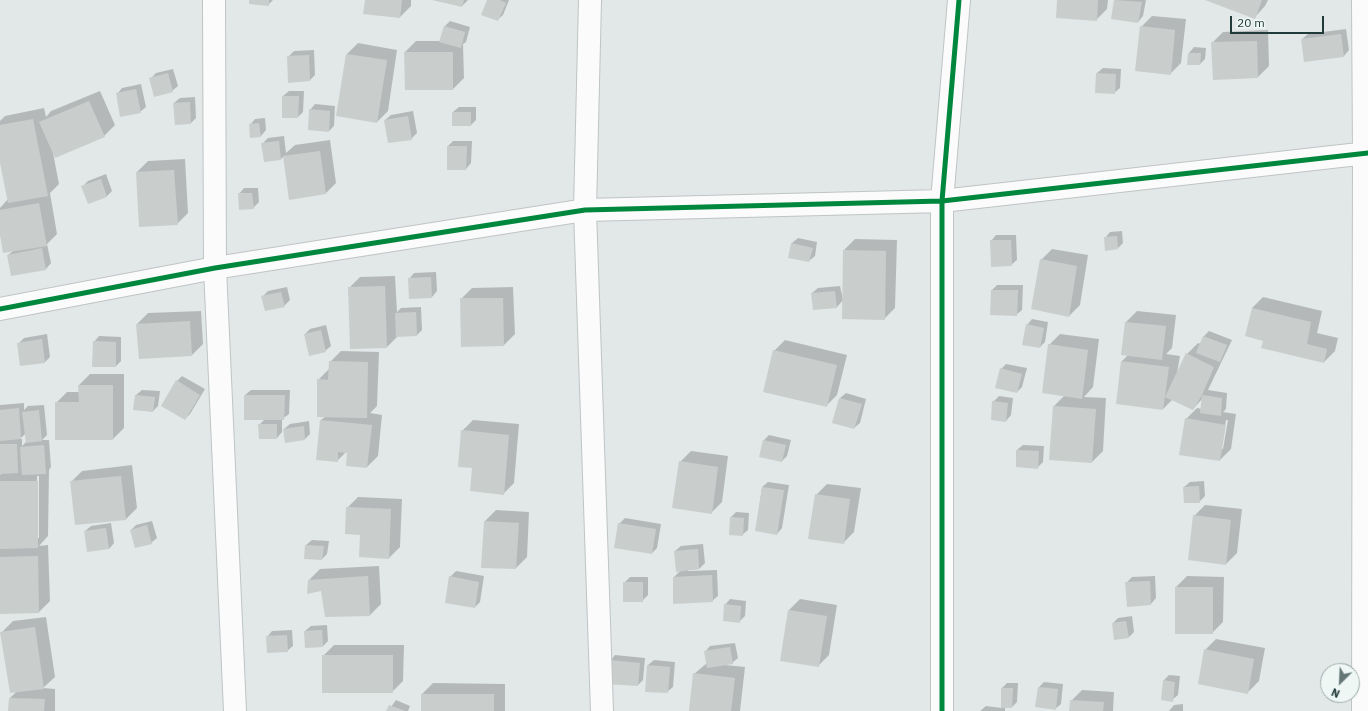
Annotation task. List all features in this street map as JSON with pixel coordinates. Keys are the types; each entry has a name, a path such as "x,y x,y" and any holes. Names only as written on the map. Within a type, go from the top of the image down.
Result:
{"street":[{"path":"214,0 215,268 235,711"},
{"path":"590,0 585,210 602,711"},
{"path":"942,711 942,201 959,0"},
{"path":"1363,0 1366,153 1364,711"},
{"path":"0,309 215,268 585,210 942,201 1366,153"}],"building":[{"path":"249,0 269,0 269,6 249,4"},
{"path":"365,0 402,0 400,18 363,14"},
{"path":"432,0 464,0 462,7"},
{"path":"487,0 500,0 506,3 498,21 481,15"},
{"path":"1057,0 1098,0 1097,21 1056,18"},
{"path":"1114,0 1142,2 1138,23 1111,19"},
{"path":"1205,0 1262,0 1255,19"},
{"path":"444,26 465,32 461,48 439,42"},
{"path":"1140,26 1175,30 1171,75 1135,71"},
{"path":"1341,34 1344,57 1304,62 1301,39"},
{"path":"1257,41 1258,78 1213,80 1211,42"},
{"path":"404,52 453,52 453,90 405,90"},
{"path":"1188,53 1201,53 1200,65 1187,65"},
{"path":"346,54 387,60 377,123 336,116"},
{"path":"309,55 310,81 288,83 287,56"},
{"path":"168,73 173,92 154,97 149,78"},
{"path":"1096,73 1116,74 1115,94 1095,93"},
{"path":"136,89 141,113 120,117 116,93"},
{"path":"282,96 299,96 298,118 282,118"},
{"path":"89,101 105,137 55,158 39,122"},
{"path":"190,102 191,124 175,125 173,103"},
{"path":"309,109 330,111 329,132 308,130"},
{"path":"452,112 471,112 471,126 452,126"},
{"path":"408,116 412,140 388,143 384,120"},
{"path":"33,119 48,196 8,203 0,163 0,125"},
{"path":"259,123 261,137 250,138 249,124"},
{"path":"279,141 281,160 264,162 261,143"},
{"path":"447,146 467,146 466,170 447,170"},
{"path":"320,151 326,194 289,200 283,156"},
{"path":"174,170 178,225 139,227 136,172"},
{"path":"101,179 107,197 88,204 81,186"},
{"path":"238,193 252,193 254,209 239,210"},
{"path":"39,203 47,246 3,253 0,235 0,210"},
{"path":"1117,236 1118,249 1105,251 1104,237"},
{"path":"990,240 1011,240 1012,266 991,267"},
{"path":"791,243 813,248 809,262 788,258"},
{"path":"42,248 46,270 11,276 7,255"},
{"path":"843,250 886,251 885,320 842,319"},
{"path":"1040,259 1077,266 1069,317 1031,309"},
{"path":"431,277 432,298 409,299 408,278"},
{"path":"385,286 387,348 350,349 348,287"},
{"path":"991,290 1018,290 1017,316 990,315"},
{"path":"835,291 837,308 813,310 811,293"},
{"path":"281,292 285,307 265,311 261,296"},
{"path":"460,298 503,298 504,346 461,347"},
{"path":"1252,308 1311,322 1307,344 1327,349 1324,363 1261,348 1263,341 1245,336"},
{"path":"416,312 417,336 396,337 395,313"},
{"path":"190,321 192,356 139,359 136,324"},
{"path":"1125,322 1166,326 1162,360 1121,355"},
{"path":"1026,324 1044,328 1040,348 1022,345"},
{"path":"321,330 326,352 309,356 304,334"},
{"path":"1203,336 1227,345 1220,362 1196,353"},
{"path":"42,339 45,363 20,366 17,343"},
{"path":"93,341 116,342 116,367 92,367"},
{"path":"1048,344 1088,350 1082,399 1042,393"},
{"path":"773,350 837,365 827,407 763,392"},
{"path":"1186,353 1214,367 1202,395 1193,410 1165,397"},
{"path":"329,361 368,362 367,418 317,417 317,379 328,380"},
{"path":"1121,361 1169,367 1163,410 1116,404"},
{"path":"1000,368 1022,374 1017,393 995,388"},
{"path":"176,380 200,395 185,420 161,406"},
{"path":"78,385 113,385 113,440 55,440 55,402 79,402"},
{"path":"135,395 155,397 153,412 133,410"},
{"path":"244,395 285,395 284,420 244,420"},
{"path":"1202,395 1222,398 1221,416 1200,413"},
{"path":"839,398 862,404 854,429 832,423"},
{"path":"992,401 1008,403 1006,422 991,420"},
{"path":"1053,406 1096,409 1092,463 1049,460"},
{"path":"19,408 21,439 0,441 0,410"},
{"path":"39,410 42,441 26,443 22,412"},
{"path":"1185,418 1226,425 1220,461 1179,455"},
{"path":"320,420 372,425 367,468 346,466 347,453 338,452 338,462 316,460"},
{"path":"258,424 277,424 277,439 259,439"},
{"path":"304,426 305,440 285,443 283,429"},
{"path":"461,430 509,435 504,495 470,491 472,468 458,467"},
{"path":"763,440 786,445 782,462 759,457"},
{"path":"0,444 17,444 18,473 0,474"},
{"path":"44,445 46,474 22,475 20,447"},
{"path":"1016,450 1039,451 1038,469 1016,467"},
{"path":"679,461 718,467 712,514 672,508"},
{"path":"121,476 126,520 75,525 70,481"},
{"path":"0,481 38,481 38,548 0,549"},
{"path":"1199,486 1200,503 1184,503 1183,487"},
{"path":"762,487 784,490 777,535 755,531"},
{"path":"815,494 850,499 844,544 808,539"},
{"path":"346,507 391,509 389,559 359,557 360,535 345,534"},
{"path":"1193,515 1231,520 1226,565 1188,560"},
{"path":"730,517 744,518 743,536 729,535"},
{"path":"484,521 519,523 516,569 481,568"},
{"path":"618,523 656,529 652,554 614,548"},
{"path":"147,525 152,544 135,548 130,530"},
{"path":"106,528 109,549 87,552 84,531"},
{"path":"305,545 324,546 322,560 304,559"},
{"path":"698,549 699,569 676,572 674,551"},
{"path":"38,556 39,613 0,614 0,557"},
{"path":"712,575 713,602 673,604 673,577"},
{"path":"368,576 370,616 325,617 321,591 307,594 308,580"},
{"path":"449,576 479,582 475,608 445,603"},
{"path":"1150,581 1151,605 1127,607 1125,582"},
{"path":"623,582 643,582 643,602 623,602"},
{"path":"1175,587 1213,587 1213,634 1175,634"},
{"path":"724,604 741,606 740,623 723,621"},
{"path":"788,610 827,616 819,667 780,661"},
{"path":"1126,621 1129,638 1114,640 1112,623"},
{"path":"35,627 44,689 10,693 0,632"},
{"path":"322,630 323,647 305,648 304,631"},
{"path":"287,635 288,652 267,653 266,636"},
{"path":"730,647 733,664 707,668 704,651"},
{"path":"1204,649 1254,659 1248,694 1198,684"},
{"path":"322,655 393,655 393,693 322,693"},
{"path":"609,660 640,663 638,686 606,684"},
{"path":"647,665 670,667 668,693 645,692"},
{"path":"693,673 735,678 731,711 689,711"},
{"path":"1163,680 1175,682 1173,702 1161,700"},
{"path":"1038,687 1058,689 1056,710 1035,707"},
{"path":"1001,688 1013,688 1012,708 1001,708"},
{"path":"421,694 494,694 494,711 421,711"},
{"path":"9,698 45,699 44,711 8,711"},
{"path":"1070,700 1104,702 1103,711 1069,711"},
{"path":"389,705 405,711 386,711"}],"cycle path":[{"path":"942,711 942,201 959,0"},
{"path":"0,309 215,268 585,210 942,201 1368,153"}]}
